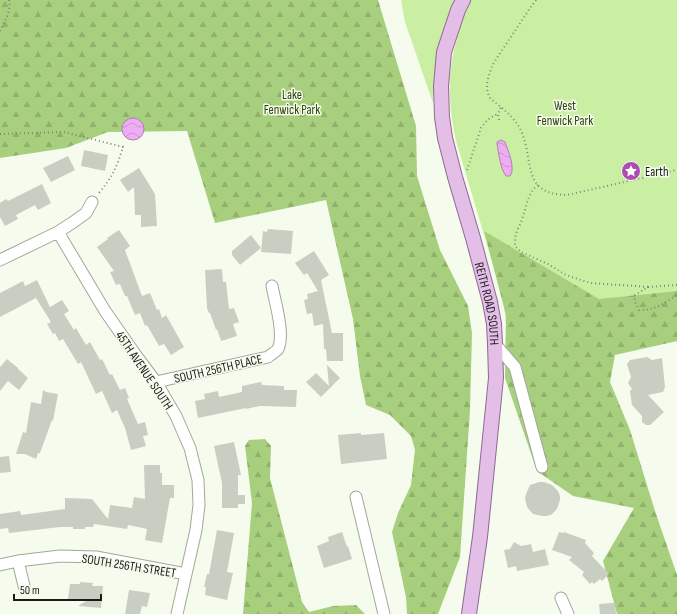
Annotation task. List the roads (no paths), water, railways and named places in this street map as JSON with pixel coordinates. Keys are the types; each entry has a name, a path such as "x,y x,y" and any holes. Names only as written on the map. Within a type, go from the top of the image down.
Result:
{"main road":[{"name":"REITH ROAD SOUTH","path":"464,0 458,10 444,52 441,86 442,117 445,138 457,185 490,302 494,324 496,378 480,538 469,614"}],"street":[{"path":"0,260 58,232 79,219 86,213 92,202"},
{"name":"45TH AVENUE SOUTH","path":"58,232 105,311 156,382 176,416 190,448 198,480 199,505 196,530 177,614"},
{"name":"SOUTH 256TH PLACE","path":"156,382 268,357 278,350 280,324 272,286"},
{"path":"495,344 515,368 542,467"},
{"path":"356,497 384,614"},
{"name":"SOUTH 256TH STREET","path":"0,565 18,561 60,556 96,557 186,574"},
{"path":"18,561 24,586"},
{"path":"561,598 568,614"}],"water":[{"path":"133,118 141,121 144,129 141,137 133,140 125,137 122,129 125,121"},
{"path":"501,140 505,142 511,159 512,173 510,176 506,176 501,165 497,142"}],"place":[{"name":"Earth","path":"631,171"}],"park label":[{"name":"Lake Fenwick Park","path":"292,102"},
{"name":"West Fenwick Park","path":"565,112"}]}
